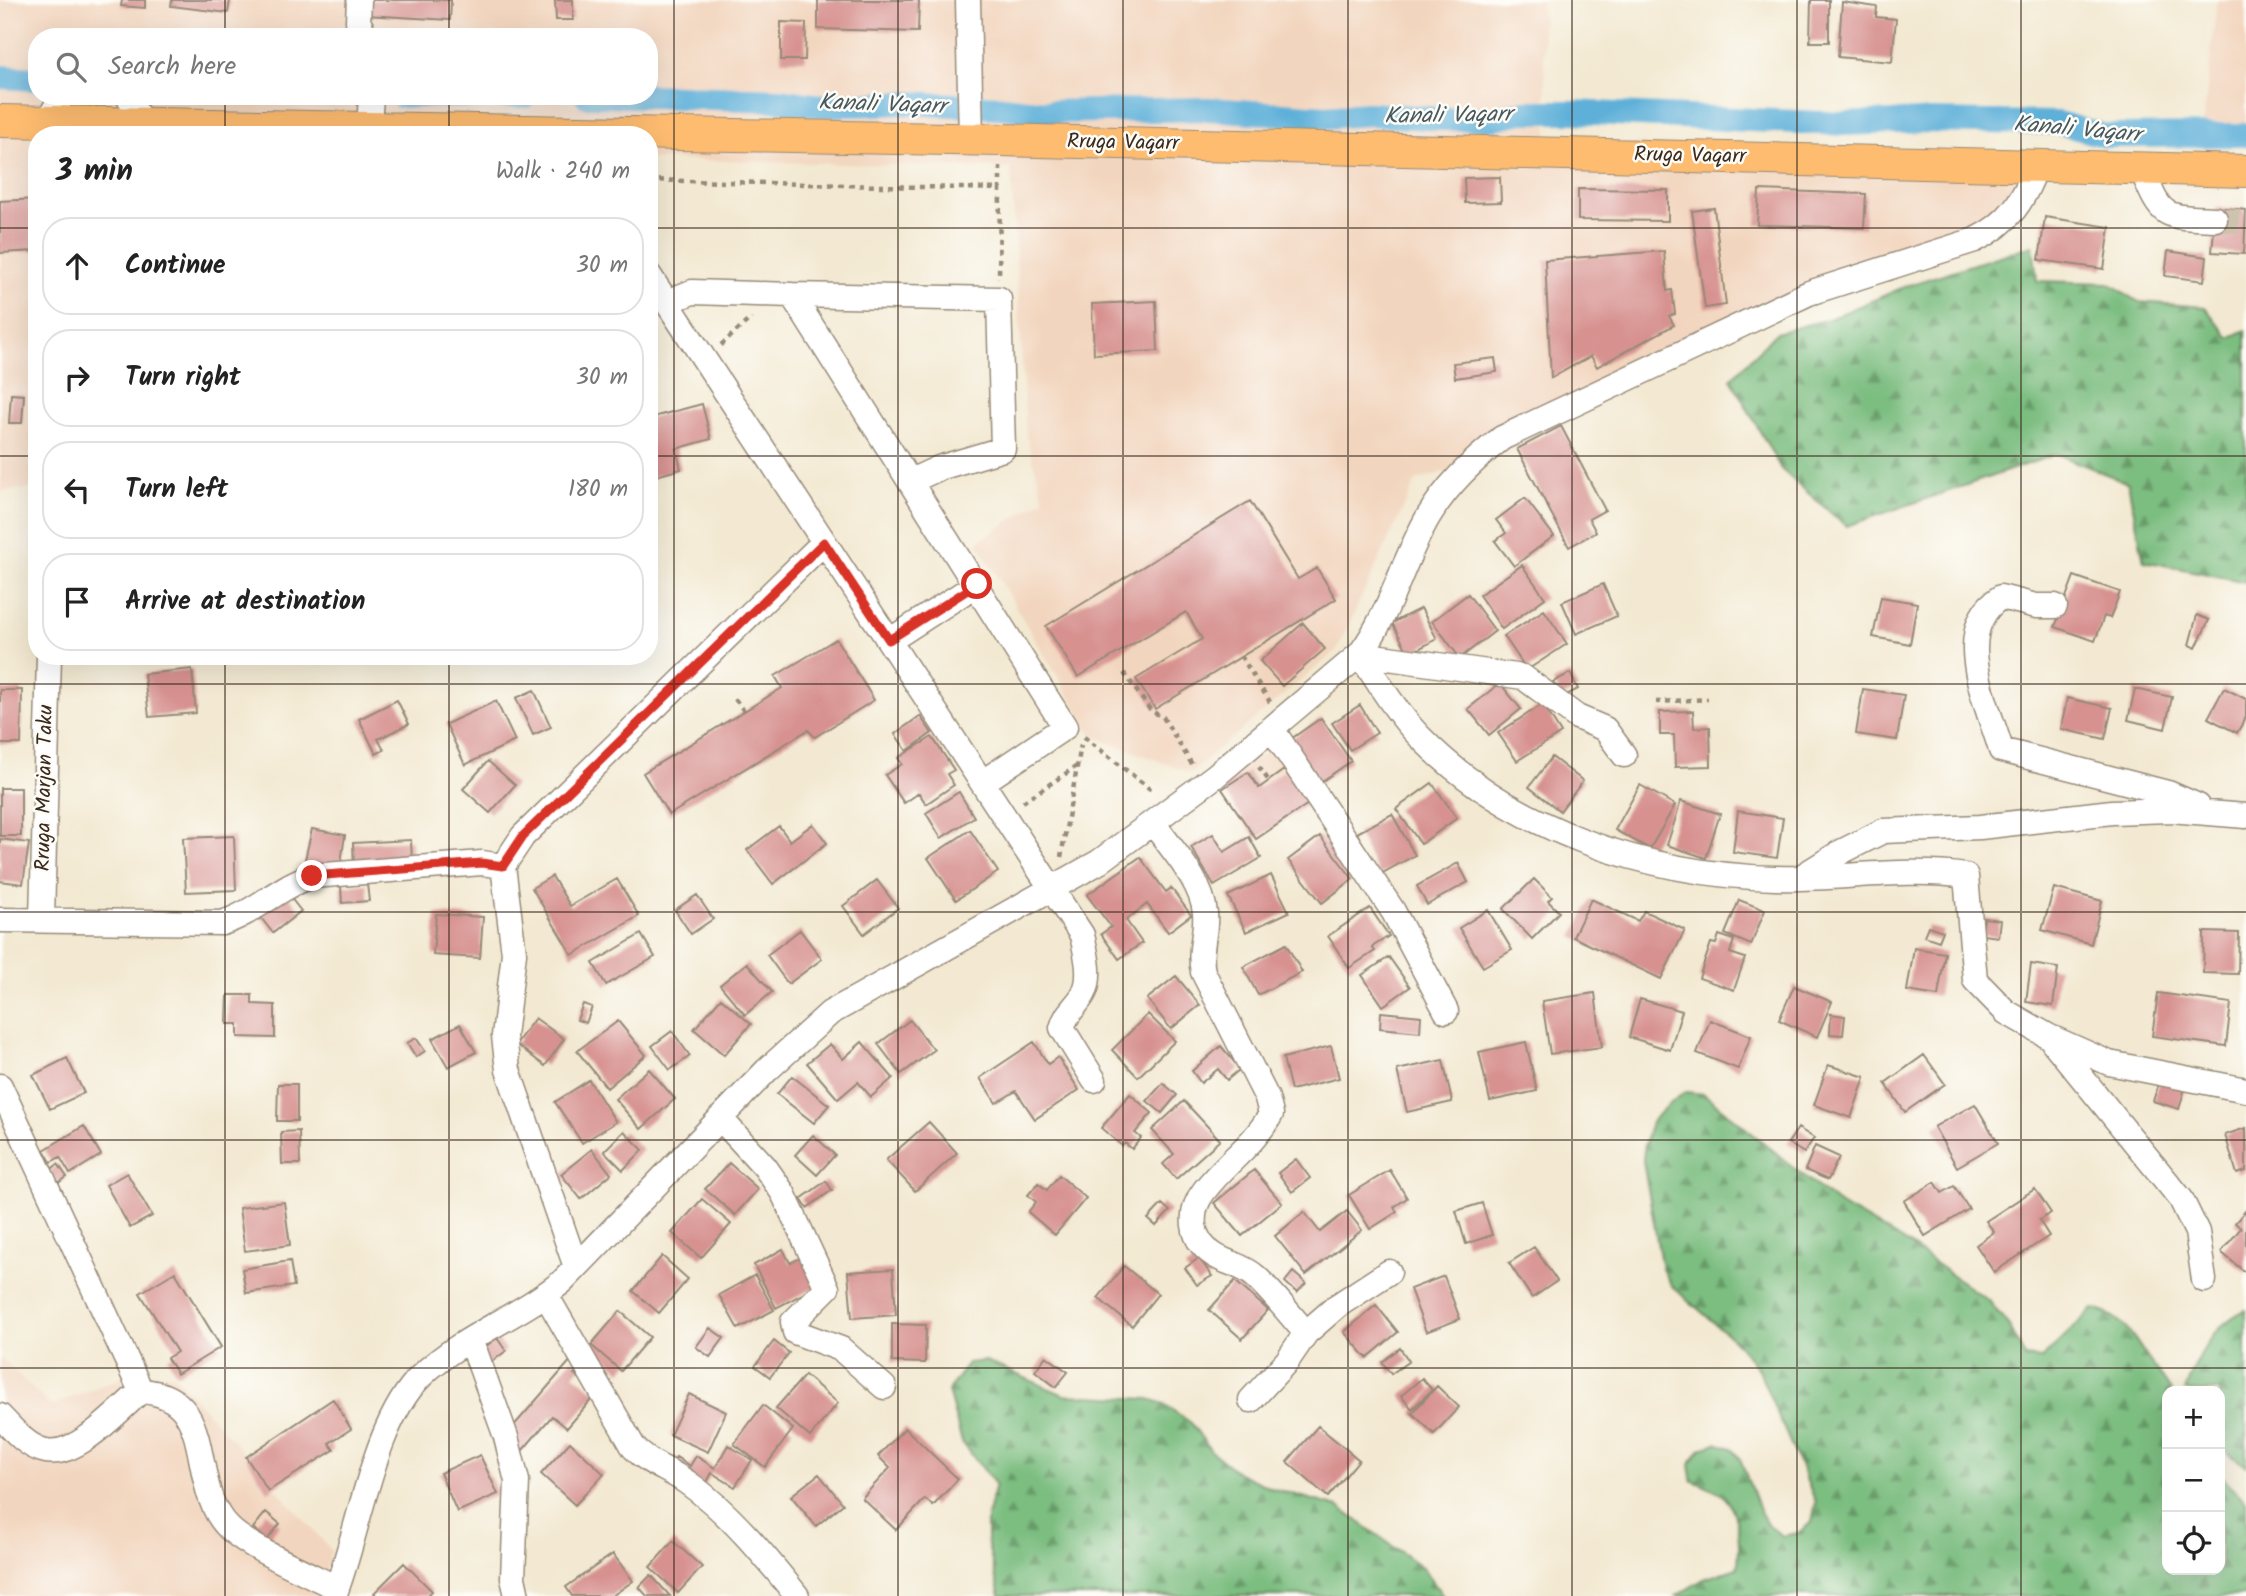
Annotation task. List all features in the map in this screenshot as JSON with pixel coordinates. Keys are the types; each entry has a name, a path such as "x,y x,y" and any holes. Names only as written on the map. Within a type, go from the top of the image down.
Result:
{"main road":[{"name":"Rruga Vaqarr","path":"314,126 370,110 499,126"},
{"name":"Rruga Vaqarr","path":"658,129 971,116 2246,172"},
{"name":"Rruga Vaqarr","path":"0,121 58,119 186,126"}],"street":[{"path":"359,0 358,21 362,28"},
{"path":"968,0 971,116"},
{"path":"132,105 142,124"},
{"path":"141,1391 172,1398 188,1415 197,1436 209,1496 217,1514 230,1530 336,1592 385,1435 401,1401 421,1377 471,1340 546,1295 576,1268 720,1118 808,1031 830,1013 1055,889 1154,824 1175,808 1272,717 1360,654 1378,630 1427,519 1469,464 1502,438 1809,293 1976,240 1995,230 2019,205 2037,164"},
{"path":"2141,168 2158,207 2166,214 2178,218 2215,219"},
{"path":"658,288 1055,889 1082,935 1089,969 1083,995 1066,1014 1062,1028 1094,1080"},
{"path":"667,302 692,292 999,299 1003,449 939,468 911,481"},
{"path":"786,295 911,481 1065,727 983,782"},
{"path":"576,1268 508,1070 505,1036 514,953 503,866 523,836 824,542"},
{"path":"889,640 977,584"},
{"path":"2054,606 2036,606 2001,597 1983,617 1974,655 1980,688 2001,751 2168,793 2212,813"},
{"path":"1360,654 1523,677 1577,717 1605,729 1624,755"},
{"path":"1360,654 1419,735 1461,773 1508,806 1592,844 1649,862 1709,872 1801,878 1932,871 1966,876 1975,980 2006,1012 2048,1036 2109,1063 2246,1090"},
{"name":"Rruga Marjan Taku","path":"42,919 49,665"},
{"path":"1272,717 1393,911 1446,1011"},
{"path":"1801,878 1841,852 1883,831 1980,827 2112,812 2246,816"},
{"path":"1154,824 1202,894 1205,915 1199,953 1203,972 1267,1098 1271,1114 1249,1145 1205,1189 1193,1208 1192,1224 1198,1239 1211,1254 1243,1267 1257,1278 1306,1334"},
{"path":"0,919 222,923 237,919 298,880 312,876 482,863 503,866"},
{"path":"2048,1036 2181,1199 2197,1232 2204,1280"},
{"path":"0,1086 141,1391"},
{"path":"720,1118 765,1167 783,1193 827,1288 793,1322 795,1332 841,1349 884,1387"},
{"path":"1251,1400 1306,1334 1336,1306 1389,1272"},
{"path":"546,1295 634,1448 647,1462 686,1481 713,1503 797,1596"},
{"path":"471,1340 506,1437 517,1481 513,1578 517,1596"},
{"path":"1,1420 18,1436 43,1451 61,1450 80,1443 141,1391"}],"path":[{"path":"999,299 1000,167"},
{"path":"658,180 1000,189"},
{"path":"705,359 786,295"},
{"path":"1241,656 1272,717"},
{"path":"1124,673 1151,711 1163,717 1195,769"},
{"path":"735,699 744,711"},
{"path":"1656,702 1708,699"},
{"path":"1055,889 1082,736 1175,808"},
{"path":"1005,814 1077,766"}],"shaded area":[{"path":"0,0 1541,0 1548,140 2037,164 2009,218 1809,293 1469,464 1416,481 1337,650 1190,773 1093,736 977,542 1044,499 1026,436 1011,168 658,159 658,126 28,126 28,489 0,491"},
{"path":"2217,0 2246,0 2246,123 2203,125"},
{"path":"1271,749 1308,804 1256,839 1219,784"},
{"path":"0,1357 51,1406 128,1375 173,1374 332,1551 317,1596 0,1596"}],"green space":[{"path":"2033,245 2037,281 2109,283 2139,302 2205,307 2229,338 2246,330 2246,582 2144,561 2128,483 2057,454 1846,526 1781,469 1731,379 1776,333 1829,319 1909,285"},
{"path":"1686,1092 1704,1094 1837,1203 1902,1240 1989,1301 2010,1327 2025,1357 2041,1359 2093,1309 2122,1324 2168,1386 2162,1386 2162,1575 2225,1575 2225,1479 2246,1502 2246,1596 1676,1596 1704,1579 1737,1568 1738,1529 1728,1501 1712,1489 1692,1480 1690,1464 1701,1449 1716,1443 1732,1448 1741,1461 1759,1510 1768,1525 1782,1536 1798,1533 1812,1522 1816,1502 1758,1369 1735,1341 1672,1286 1662,1269 1643,1161 1649,1128 1666,1107"},
{"path":"2246,1310 2246,1466 2225,1451 2225,1386 2187,1386 2207,1344 2234,1316"},
{"path":"986,1361 1064,1395 1149,1399 1164,1404 1191,1423 1211,1451 1238,1473 1271,1488 1338,1507 1423,1568 1443,1596 1000,1596 987,1541 987,1518 995,1484 962,1442 948,1391 968,1363"}],"building":[{"path":"122,0 145,0 145,8 121,6"},
{"path":"172,0 230,0 228,13 171,6"},
{"path":"367,0 451,0 450,20 366,15"},
{"path":"555,0 573,0 573,20 556,20"},
{"path":"818,0 919,0 918,32 818,29"},
{"path":"1811,0 1829,0 1829,42 1810,42"},
{"path":"1842,2 1877,7 1876,17 1896,19 1892,62 1838,57"},
{"path":"781,22 806,23 805,60 781,60"},
{"path":"1500,177 1501,202 1465,203 1464,178"},
{"path":"1578,189 1668,190 1668,221 1578,220"},
{"path":"1759,190 1866,194 1864,228 1757,225"},
{"path":"28,199 28,251 0,253 0,201"},
{"path":"2216,207 2246,210 2244,254 2212,252"},
{"path":"1714,208 1726,305 1705,308 1692,211"},
{"path":"2045,217 2110,227 2104,269 2039,260"},
{"path":"1664,251 1667,291 1672,290 1675,314 1669,316 1674,325 1597,367 1591,356 1551,378 1545,260"},
{"path":"2168,251 2207,257 2204,281 2165,276"},
{"path":"1156,301 1158,351 1094,354 1092,304"},
{"path":"1495,358 1497,372 1455,378 1453,363"},
{"path":"11,394 24,395 22,423 9,423"},
{"path":"702,404 711,439 676,449 681,469 658,475 658,416"},
{"path":"1561,426 1605,510 1589,519 1596,532 1569,547 1517,449"},
{"path":"1525,498 1554,536 1514,566 1495,541 1506,533 1496,520"},
{"path":"1250,501 1298,579 1317,568 1336,599 1155,709 1136,679 1202,639 1186,612 1078,677 1046,626"},
{"path":"1522,565 1545,598 1502,629 1479,595"},
{"path":"2074,576 2120,592 2110,618 2104,616 2095,641 2055,627"},
{"path":"1603,584 1617,616 1576,634 1562,602"},
{"path":"1468,594 1495,631 1460,658 1432,621"},
{"path":"1881,597 1917,603 1910,644 1873,637"},
{"path":"1421,608 1437,639 1409,654 1392,623"},
{"path":"1544,610 1567,644 1527,670 1504,636"},
{"path":"2197,615 2209,620 2196,648 2189,645"},
{"path":"1303,623 1325,649 1282,686 1260,661"},
{"path":"836,639 874,700 815,737 808,730 669,815 643,773 782,688 775,676"},
{"path":"192,669 196,713 149,717 144,674"},
{"path":"1570,673 1578,689 1561,698 1553,682"},
{"path":"1500,683 1521,709 1489,735 1468,709"},
{"path":"2224,688 2246,699 2246,717 2237,733 2208,718"},
{"path":"1863,689 1904,695 1897,740 1856,734"},
{"path":"2135,689 2172,697 2165,729 2128,720"},
{"path":"0,690 22,690 21,744 0,744"},
{"path":"534,690 551,727 533,735 516,698"},
{"path":"2067,698 2112,708 2105,739 2061,729"},
{"path":"397,700 409,724 378,739 384,750 376,754 359,719"},
{"path":"496,701 515,741 465,765 446,724"},
{"path":"1543,704 1561,733 1517,761 1498,733"},
{"path":"1360,705 1377,733 1350,750 1332,723"},
{"path":"1693,711 1694,728 1710,727 1711,766 1675,767 1674,735 1660,735 1660,712"},
{"path":"920,716 932,733 907,751 895,734"},
{"path":"1321,718 1351,761 1318,784 1288,741"},
{"path":"932,737 954,770 947,774 954,785 926,804 919,793 904,803 885,775 902,764 898,758"},
{"path":"1552,757 1583,781 1560,811 1529,787"},
{"path":"488,761 515,785 490,813 463,789"},
{"path":"1284,770 1308,804 1256,839 1222,789 1248,772 1259,788"},
{"path":"1432,783 1457,818 1421,844 1396,809"},
{"path":"1640,785 1675,805 1650,849 1615,830"},
{"path":"0,788 21,788 21,836 0,836"},
{"path":"959,792 974,817 941,838 926,813"},
{"path":"1681,801 1720,814 1706,858 1667,845"},
{"path":"1738,811 1783,818 1777,858 1733,852"},
{"path":"1392,814 1415,855 1379,875 1357,833"},
{"path":"813,824 827,843 773,884 747,850 779,826 790,841"},
{"path":"312,829 345,835 340,869 304,864"},
{"path":"970,830 998,872 956,900 928,858"},
{"path":"1213,834 1224,852 1249,837 1261,858 1214,886 1191,847"},
{"path":"234,836 236,890 186,892 183,838"},
{"path":"1320,836 1353,879 1322,903 1288,860"},
{"path":"0,839 29,843 23,884 0,881"},
{"path":"411,840 412,862 354,865 353,843"},
{"path":"1140,857 1166,892 1171,888 1191,915 1168,932 1147,904 1126,920 1142,943 1119,959 1101,934 1111,927 1087,895"},
{"path":"1458,863 1468,882 1427,905 1417,886"},
{"path":"1271,875 1289,912 1246,932 1228,896"},
{"path":"552,876 570,906 617,879 639,916 572,955 532,888"},
{"path":"1534,879 1552,897 1548,901 1559,912 1532,939 1503,909"},
{"path":"877,880 898,908 864,934 843,906"},
{"path":"367,884 369,901 342,903 341,886"},
{"path":"2054,888 2102,901 2091,944 2042,930"},
{"path":"286,892 301,911 273,933 258,914"},
{"path":"697,895 713,919 691,934 675,910"},
{"path":"1591,899 1638,921 1644,911 1685,930 1661,979 1573,937"},
{"path":"1739,900 1765,910 1751,945 1725,934"},
{"path":"1370,908 1389,936 1372,947 1375,951 1349,968 1328,936"},
{"path":"1488,910 1512,950 1483,967 1459,928"},
{"path":"436,914 483,917 480,958 433,955"},
{"path":"1984,918 2000,920 1998,937 1982,935"},
{"path":"1928,926 1943,931 1939,941 1924,936"},
{"path":"800,930 822,959 788,984 767,955"},
{"path":"2204,932 2239,933 2238,974 2203,973"},
{"path":"641,934 655,957 606,985 593,963"},
{"path":"1719,935 1734,940 1730,953 1745,958 1734,990 1699,978 1711,943 1716,944"},
{"path":"1286,944 1302,972 1258,995 1243,967"},
{"path":"1914,948 1945,953 1938,996 1907,991"},
{"path":"1389,957 1410,987 1383,1006 1362,975"},
{"path":"747,963 772,992 745,1015 720,985"},
{"path":"2031,964 2058,968 2053,1006 2026,1002"},
{"path":"1176,976 1200,1005 1171,1029 1147,999"},
{"path":"1794,986 1832,1002 1817,1037 1779,1020"},
{"path":"1595,993 1602,1047 1550,1054 1542,1001"},
{"path":"2158,993 2231,1003 2226,1046 2152,1036"},
{"path":"228,995 252,995 252,1004 275,1005 275,1038 238,1037 238,1024 227,1024"},
{"path":"721,998 751,1024 724,1055 694,1029"},
{"path":"1640,999 1682,1011 1670,1050 1629,1037"},
{"path":"583,1004 592,1007 586,1023 577,1020"},
{"path":"1381,1012 1421,1016 1420,1032 1380,1028"},
{"path":"1148,1014 1175,1041 1138,1077 1112,1050"},
{"path":"1831,1014 1845,1016 1843,1035 1830,1034"},
{"path":"535,1018 564,1039 545,1066 516,1044"},
{"path":"910,1020 934,1050 901,1074 878,1044"},
{"path":"1710,1020 1751,1036 1738,1069 1697,1053"},
{"path":"618,1021 646,1055 607,1088 577,1051"},
{"path":"460,1024 476,1052 448,1067 432,1039"},
{"path":"672,1031 690,1056 670,1070 652,1046"},
{"path":"416,1038 425,1051 416,1057 407,1043"},
{"path":"862,1042 893,1078 871,1097 858,1082 838,1099 807,1063 830,1044 843,1059"},
{"path":"1034,1042 1048,1064 1058,1057 1079,1090 1035,1119 1016,1091 996,1103 980,1078"},
{"path":"1526,1042 1537,1091 1490,1101 1479,1052"},
{"path":"1221,1046 1240,1069 1227,1080 1218,1069 1201,1083 1192,1071"},
{"path":"1331,1046 1339,1078 1291,1090 1283,1058"},
{"path":"1924,1055 1945,1084 1905,1112 1885,1083"},
{"path":"67,1058 84,1093 50,1109 33,1075"},
{"path":"1443,1060 1452,1102 1407,1112 1397,1070"},
{"path":"1828,1065 1865,1077 1851,1118 1814,1105"},
{"path":"649,1069 675,1099 641,1129 615,1099"},
{"path":"792,1076 829,1105 814,1123 777,1094"},
{"path":"589,1080 616,1122 582,1143 555,1102"},
{"path":"2160,1080 2185,1088 2179,1109 2153,1101"},
{"path":"1163,1083 1177,1095 1162,1113 1147,1101"},
{"path":"278,1084 297,1084 297,1121 277,1121"},
{"path":"1130,1094 1152,1113 1135,1133 1141,1138 1132,1149 1125,1143 1122,1146 1101,1128"},
{"path":"1184,1101 1220,1140 1176,1179 1163,1164 1174,1154 1152,1130"},
{"path":"1975,1104 1998,1143 1957,1167 1934,1127"},
{"path":"929,1122 957,1153 915,1191 886,1160"},
{"path":"84,1126 101,1155 70,1174 60,1157 51,1162 44,1150"},
{"path":"1798,1128 1814,1138 1804,1153 1788,1143"},
{"path":"2246,1128 2246,1171 2237,1174 2225,1135"},
{"path":"299,1131 300,1164 282,1164 281,1132"},
{"path":"624,1131 643,1150 623,1170 604,1151"},
{"path":"813,1135 835,1155 817,1175 795,1155"},
{"path":"1815,1146 1839,1157 1828,1180 1805,1170"},
{"path":"592,1149 611,1174 581,1199 561,1174"},
{"path":"1296,1159 1310,1178 1292,1192 1278,1173"},
{"path":"729,1163 758,1189 735,1215 705,1189"},
{"path":"58,1164 67,1177 58,1183 49,1171"},
{"path":"1254,1170 1282,1203 1242,1236 1214,1203"},
{"path":"1390,1170 1407,1198 1394,1207 1397,1212 1370,1229 1349,1195"},
{"path":"127,1173 152,1216 130,1228 106,1185"},
{"path":"1059,1175 1086,1198 1055,1235 1028,1212 1036,1202 1028,1195 1038,1183 1047,1190"},
{"path":"826,1181 832,1190 807,1208 801,1199"},
{"path":"1935,1182 1942,1193 1954,1186 1969,1209 1925,1236 1904,1201"},
{"path":"2035,1189 2051,1213 2039,1220 2049,1236 1994,1272 1976,1245 1994,1232 1986,1221"},
{"path":"702,1199 731,1224 701,1258 672,1233"},
{"path":"284,1202 290,1245 245,1251 239,1208"},
{"path":"1482,1203 1492,1235 1466,1244 1456,1211"},
{"path":"1162,1204 1170,1211 1156,1226 1148,1219"},
{"path":"2246,1210 2246,1273 2221,1252 2241,1228 2235,1223"},
{"path":"1347,1211 1362,1230 1306,1275 1275,1236 1304,1212 1320,1232"},
{"path":"1534,1247 1557,1281 1532,1298 1509,1263"},
{"path":"783,1249 790,1263 804,1256 820,1285 776,1308 754,1265"},
{"path":"662,1256 688,1279 659,1313 633,1291"},
{"path":"1199,1258 1212,1276 1197,1285 1185,1268"},
{"path":"290,1261 294,1286 246,1293 242,1269"},
{"path":"1124,1266 1158,1294 1132,1326 1098,1298"},
{"path":"893,1269 896,1315 852,1318 848,1272"},
{"path":"175,1272 221,1347 177,1374 167,1358 177,1352 140,1293"},
{"path":"1293,1272 1306,1283 1297,1293 1285,1282"},
{"path":"755,1275 774,1310 738,1329 719,1295"},
{"path":"1444,1276 1460,1319 1426,1332 1410,1289"},
{"path":"1235,1281 1268,1310 1242,1339 1209,1310"},
{"path":"1376,1305 1398,1332 1367,1358 1344,1332"},
{"path":"620,1311 650,1337 621,1371 591,1345"},
{"path":"892,1324 926,1325 925,1363 892,1362"},
{"path":"710,1328 724,1338 710,1357 696,1347"},
{"path":"497,1338 506,1351 487,1365 478,1352"},
{"path":"774,1341 789,1353 770,1377 755,1366"},
{"path":"1400,1348 1409,1361 1391,1374 1382,1362"},
{"path":"1046,1356 1068,1372 1056,1387 1035,1371"},
{"path":"572,1359 581,1367 574,1374 597,1393 567,1428 552,1416 522,1451 505,1436"},
{"path":"805,1375 838,1403 810,1437 776,1408"},
{"path":"1422,1378 1432,1390 1412,1409 1401,1396"},
{"path":"1437,1386 1459,1407 1434,1434 1412,1413"},
{"path":"689,1394 726,1412 708,1452 670,1435"},
{"path":"333,1399 351,1429 329,1443 334,1450 268,1491 246,1457"},
{"path":"763,1405 793,1429 765,1467 734,1444"},
{"path":"1318,1426 1359,1460 1328,1497 1287,1462"},
{"path":"905,1428 958,1479 933,1506 925,1499 896,1530 862,1498 890,1468 878,1456"},
{"path":"570,1442 604,1474 575,1505 541,1474"},
{"path":"728,1445 752,1460 735,1487 712,1473 705,1486 671,1465 676,1457 690,1466 696,1456 715,1468"},
{"path":"480,1455 498,1494 457,1512 440,1473"},
{"path":"819,1474 843,1504 816,1526 791,1496"},
{"path":"266,1512 280,1524 267,1540 253,1528"},
{"path":"673,1541 702,1567 678,1593 650,1567"},
{"path":"613,1554 633,1581 612,1596 572,1596 566,1587"},
{"path":"404,1563 432,1591 427,1596 377,1596 374,1593"},
{"path":"651,1575 670,1596 647,1596 639,1587"}],"waterway":[{"name":"Kanali Vaqarr","path":"0,77 28,79"},
{"name":"Kanali Vaqarr","path":"658,96 778,100 820,106 902,103 1001,107 1044,112 1209,109 1325,117 1368,114 1441,119 1494,118 1522,112 1572,112 1841,124 1924,121 2058,123 2106,136 2246,135"}],"tunnel":[{"path":"2215,219 2246,222"}],"route":[{"path":"312,876 482,863 503,866 523,836 824,542 889,640 977,584"}]}
